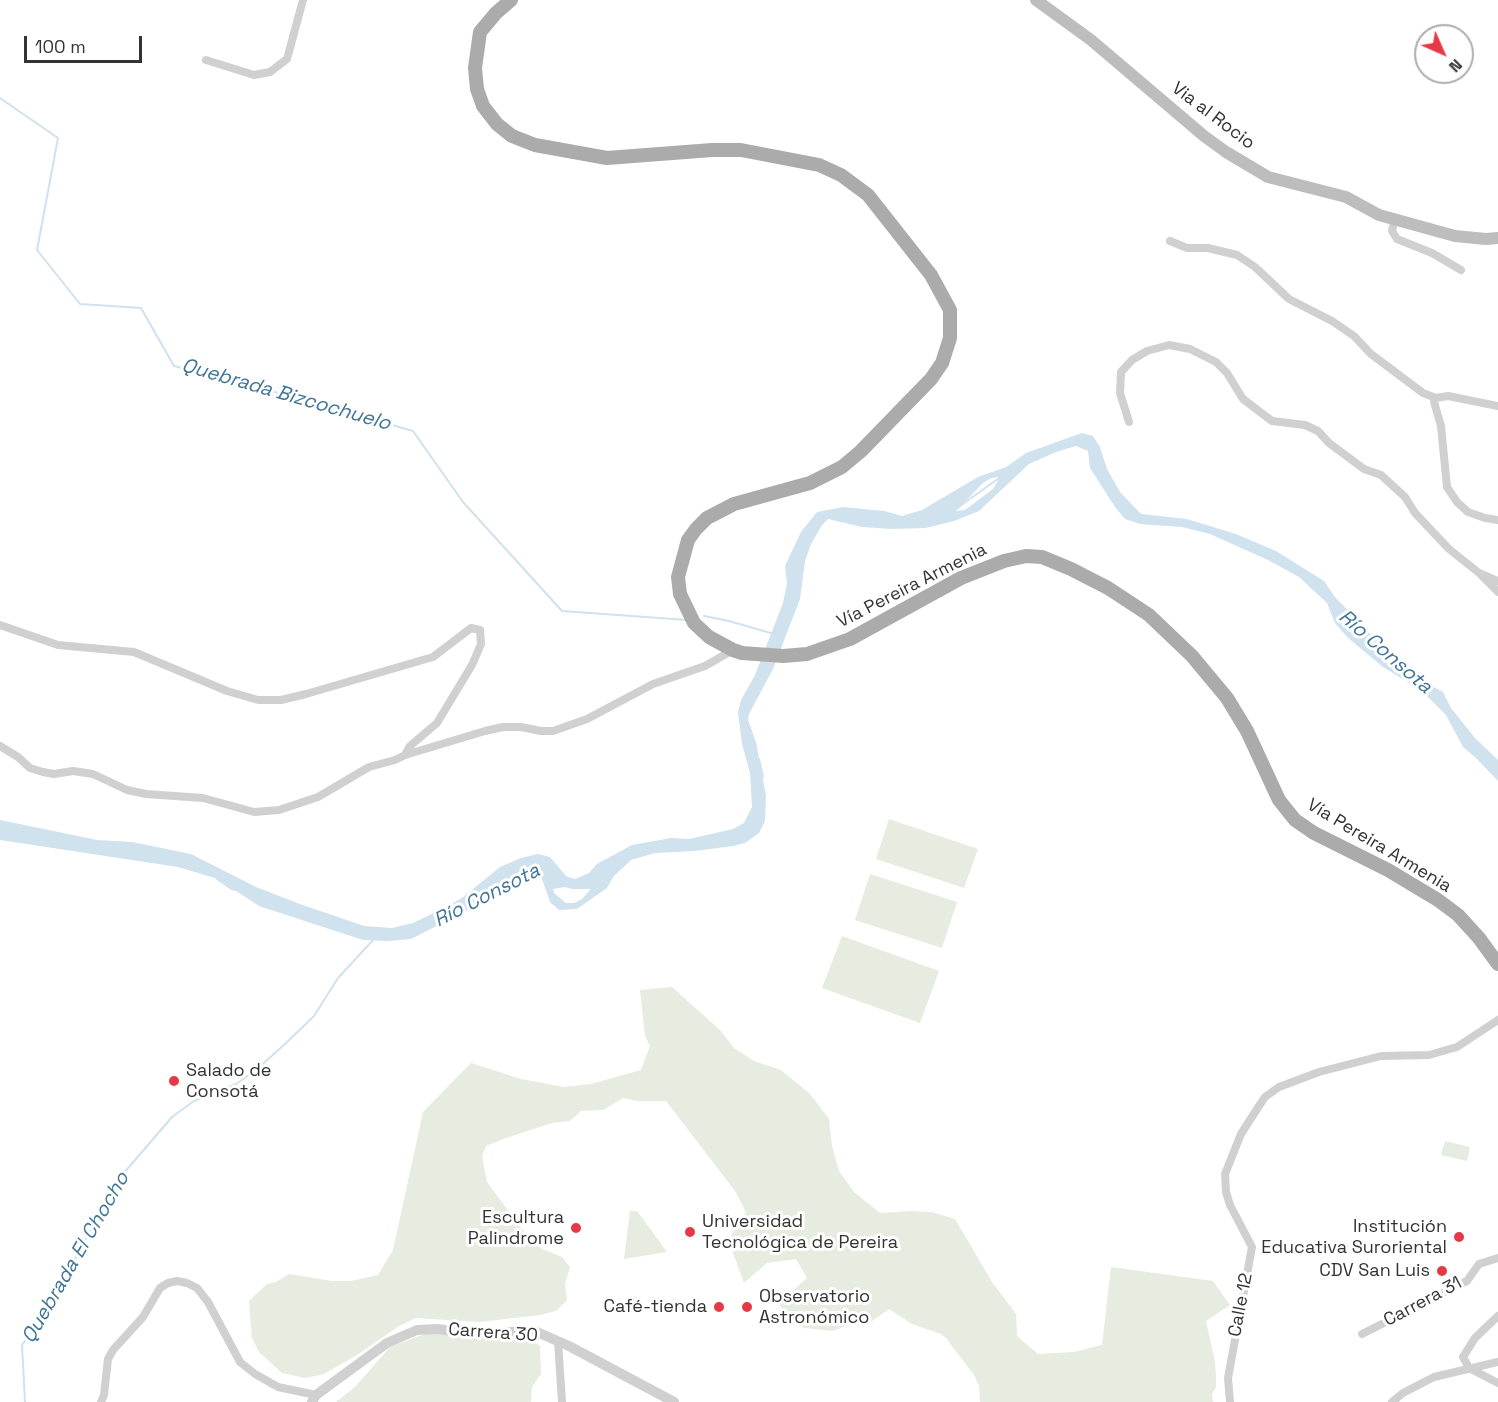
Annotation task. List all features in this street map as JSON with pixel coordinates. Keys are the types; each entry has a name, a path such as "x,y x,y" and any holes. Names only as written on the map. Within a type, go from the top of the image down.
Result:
{"main road":[{"path":"511,0 480,32 475,69 477,89 483,106 497,124 512,136 534,144 608,158 741,150 819,165 841,175 868,195 931,275 950,310 950,338 942,363 931,379 861,451 842,467 810,483 720,510 707,518 688,540 678,577 685,608 694,623 709,637 733,650"},
{"name":"Via al Rocio","path":"1036,0 1090,40 1204,136 1268,177 1346,197 1379,214 1455,236 1498,238"},
{"name":"Vía Pereira Armenia","path":"733,650 783,656 807,654 850,639 961,578 1004,561 1026,556 1042,557 1108,588 1149,615 1192,656 1227,698 1247,731 1279,800 1295,820 1314,833 1388,870 1438,900 1458,915 1498,964"}],"street":[{"path":"206,60 254,75 270,72 287,59 303,0"},
{"path":"1395,219 1392,231 1398,239 1432,253 1461,270"},
{"path":"1170,241 1187,248 1208,248 1237,255 1255,267 1289,299 1332,321 1354,336 1371,354 1423,393 1436,398 1448,396 1498,406"},
{"path":"1129,422 1120,393 1121,372 1132,360 1147,351 1169,345 1190,349 1216,362 1227,373 1243,399 1272,421 1305,425 1318,431 1329,443 1364,469 1381,475 1405,497 1415,513 1434,534 1498,592"},
{"path":"1436,398 1434,407 1441,426 1447,487 1457,502 1468,512 1498,520"},
{"path":"1479,573 1498,581"},
{"path":"0,625 58,645 134,652 227,691 258,700 281,700 306,694 434,657 471,628 480,630 481,644 472,665 436,723 410,746 405,755"},
{"path":"0,746 30,768 43,772 54,774 73,771 93,774 127,790 146,794 203,798 254,812 279,810 318,797 369,767 405,755 503,727 553,731 587,719 653,684 705,666 733,650"},
{"name":"Calle 12","path":"1230,1402 1228,1378 1252,1247 1230,1205 1226,1192 1225,1174 1242,1134 1257,1109 1266,1097 1279,1087 1358,1061 1381,1056 1429,1055 1457,1047 1498,1020"},
{"name":"Carrera 31","path":"1362,1334 1467,1281 1479,1264 1498,1258"},
{"path":"100,1402 104,1395 108,1359 113,1350 143,1317 160,1288 177,1281 197,1288 208,1302 240,1362 278,1387 313,1400"},
{"path":"1498,1316 1475,1338 1463,1357 1469,1368 1498,1383"},
{"name":"Carrera 30","path":"313,1400 387,1343 417,1330 438,1329 477,1335 537,1332 674,1402"},
{"path":"558,1341 562,1402"},
{"path":"1392,1402 1434,1377 1498,1362"}],"shaded area":[{"path":"889,819 978,849 964,888 876,859"},
{"path":"870,874 957,902 942,948 855,920"},
{"path":"842,936 939,971 920,1023 822,988"},
{"path":"672,987 720,1030 734,1048 754,1061 781,1070 810,1094 829,1119 832,1146 839,1171 854,1192 880,1213 932,1212 955,1219 992,1282 1016,1314 1017,1336 1038,1354 1074,1352 1102,1345 1111,1267 1213,1281 1230,1305 1206,1321 1215,1362 1216,1387 1212,1394 1213,1402 980,1402 979,1386 974,1375 946,1338 912,1324 889,1309 872,1321 863,1320 832,1331 805,1328 788,1321 779,1303 807,1278 796,1259 767,1263 744,1283 733,1253 731,1236 746,1212 735,1191 666,1101 637,1101 623,1098 603,1110 581,1111 570,1121 552,1123 503,1139 486,1146 482,1156 487,1182 526,1235 542,1249 562,1257 570,1267 565,1284 567,1300 556,1311 479,1322 416,1318 399,1326 324,1374 305,1378 282,1373 259,1352 252,1338 249,1301 267,1284 276,1282 289,1274 332,1281 351,1281 378,1275 393,1250 423,1112 471,1063 521,1079 564,1087 591,1084 641,1070 650,1046 645,1036 640,990"},
{"path":"1445,1141 1470,1147 1467,1161 1441,1155"},
{"path":"630,1211 637,1211 667,1252 624,1259"},
{"path":"434,1333 489,1341 504,1337 530,1339 540,1346 541,1374 532,1387 531,1402 336,1402 354,1388 390,1347"}],"water":[{"path":"1082,433 1093,436 1120,492 1141,514 1187,519 1236,534 1276,551 1324,581 1335,597 1372,636 1432,686 1443,692 1451,708 1475,738 1498,760 1498,781 1463,747 1446,715 1422,691 1383,667 1347,637 1335,623 1327,603 1299,577 1268,560 1210,534 1182,527 1140,524 1125,519 1090,468 1088,451 1076,446 1029,464 979,511 954,521 926,528 891,529 862,527 828,519 811,544 805,561 800,599 773,669 749,714 748,720 756,742 766,796 765,821 759,833 745,843 733,846 655,853 631,860 614,876 607,888 577,909 559,910 550,902 541,876 533,869 521,873 495,896 411,939 363,940 259,906 218,879 178,867 0,840 0,820 97,840 132,842 191,854 256,887 300,904 364,926 392,928 413,923 442,909 462,898 500,867 521,858 538,854 550,857 566,876 575,879 589,873 597,864 632,845 671,838 689,839 733,829 744,823 752,807 750,773 742,744 738,712 741,700 755,675 783,603 787,583 785,566 801,532 817,512 843,507 884,511 902,516 922,510 978,477 1006,467 1026,453","holes":["1000,477 993,489 965,510 956,511 983,483 991,478","565,887 572,889 591,889 582,899 574,903 566,903 554,893 553,889"]}],"waterway":[{"name":"Quebrada Bizcochuelo","path":"0,98 58,138 37,250 80,304 141,308 174,366 413,431 463,502 562,611 687,620"},
{"name":"Río Consota","path":"953,511 1002,476"},
{"path":"704,616 774,634"},
{"name":"Río Consota","path":"759,759 763,777"},
{"name":"Río Consota","path":"519,874 536,868"},
{"name":"Río Consota","path":"217,879 235,890"},
{"name":"Quebrada El Chocho","path":"25,1402 22,1345 52,1302 117,1181 172,1117 194,1101 236,1084 255,1071 285,1044 314,1016 338,978 374,939"}],"place":[{"name":"Salado de Consotá","path":"174,1081"},
{"name":"Escultura Palindrome","path":"576,1228"},
{"name":"Universidad Tecnológica de Pereira","path":"690,1232"},
{"name":"Institución Educativa Suroriental","path":"1459,1237"},
{"name":"CDV San Luis","path":"1442,1271"},
{"name":"Café-tienda","path":"719,1307"},
{"name":"Observatorio Astronómico","path":"747,1307"}]}
